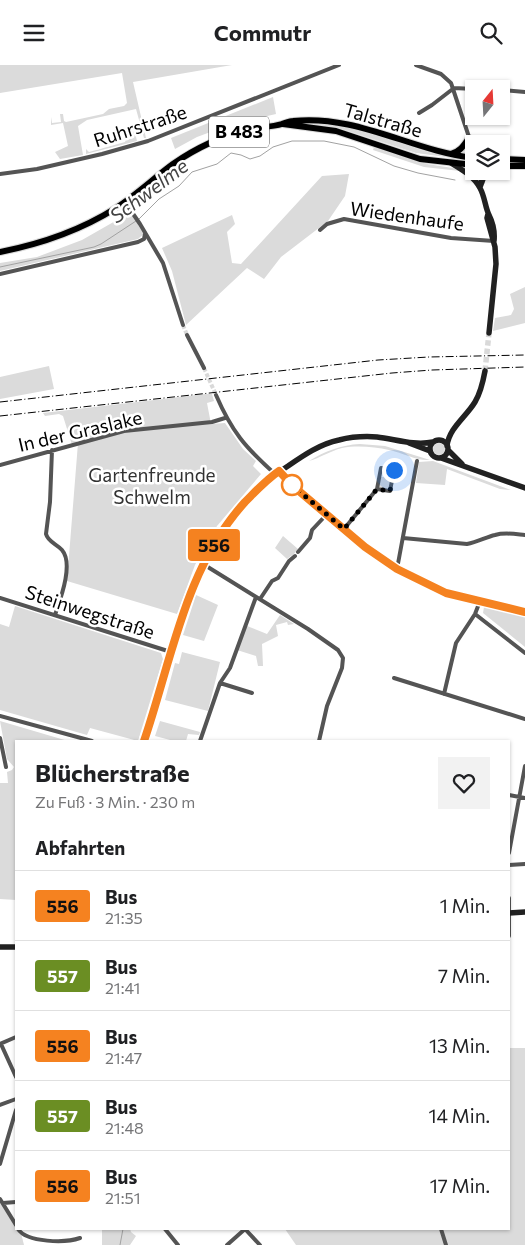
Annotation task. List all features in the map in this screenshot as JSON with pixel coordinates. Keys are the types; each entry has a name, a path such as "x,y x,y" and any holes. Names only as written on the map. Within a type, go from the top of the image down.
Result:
{"main road":[{"name":"Talstraße","path":"0,252 31,245 61,235 105,214 125,202 174,163 204,145 247,130 293,121 309,120 347,123 416,146 465,156"},
{"name":"Talstraße","path":"283,124 336,131 420,159 465,164"},
{"path":"450,154 457,153 465,147"},
{"path":"510,159 525,160"},
{"path":"451,163 465,171 481,185"},
{"path":"510,166 525,166"},
{"path":"480,180 488,214 487,218 494,241 496,264 489,333"},
{"path":"481,185 483,180"},
{"path":"441,458 446,455 449,438 455,428 475,402 482,387 485,371"},
{"path":"430,451 430,446 435,441 455,428"},
{"path":"144,740 191,591 203,564 234,515 256,490 277,472 314,449 338,440 367,436 407,443 430,451 434,457 462,464 525,488"},
{"path":"407,443 444,442 462,464"},
{"path":"510,913 525,912"},
{"path":"0,947 15,947"}],"street":[{"name":"Ruhrstraße","path":"0,174 63,163 148,141 339,65"},
{"path":"416,65 447,78 454,88 469,135"},
{"path":"419,113 454,88 465,89"},
{"path":"510,91 525,92"},
{"path":"125,202 140,223 145,235 150,240 163,263 183,325"},
{"name":"Wiedenhaufe","path":"320,231 327,223 344,219 451,238 494,241"},
{"path":"0,274 138,242 144,239 145,235"},
{"path":"187,335 204,367"},
{"path":"216,395 234,432 246,446 365,547 397,569 446,593 525,613"},
{"name":"In der Graslake","path":"0,465 124,431 212,422 226,418"},
{"path":"52,450 46,534 47,538 61,548 67,559 64,583 55,615"},
{"path":"397,569 418,461"},
{"path":"344,529 377,489 381,467 394,470 390,491 377,489"},
{"path":"200,740 220,683 227,674 258,598 272,581 278,578 289,561 310,538 312,531 327,515"},
{"path":"403,538 468,544 506,533 525,535"},
{"path":"203,564 338,651 343,659 342,668 327,706 319,740"},
{"name":"Steinwegstraße","path":"0,598 171,652"},
{"path":"444,695 456,643 480,601"},
{"path":"474,614 525,653"},
{"path":"394,678 525,719"},
{"path":"220,683 252,693"},
{"path":"0,715 88,740"},
{"path":"0,738 6,767"},
{"path":"510,847 525,766"},
{"path":"510,795 525,798"},
{"path":"510,865 525,864"},
{"path":"15,1037 0,1044 15,1070"},
{"path":"0,1105 15,1099"},
{"path":"0,1164 14,1126"},
{"path":"1,1201 15,1202"},
{"path":"1,1201 15,1223"},
{"path":"19,1230 24,1235 34,1239 74,1240 80,1238"},
{"path":"166,1230 178,1245"},
{"path":"227,1245 244,1230"},
{"path":"246,1230 260,1245"},
{"path":"442,1230 446,1245"}],"green space":[{"path":"0,65 232,65 133,82 146,138 144,138 136,109 87,120 78,126 83,155 60,159 55,152 68,146 63,123 51,125 51,117 52,123 61,122 60,114 63,114 64,121 66,122 103,114 109,109 124,106 127,103 122,73 0,93"},
{"path":"273,97 276,114 232,124 197,137 175,149 171,138"},
{"path":"311,123 331,124 369,131 421,150 461,159 416,153 345,130"},
{"path":"130,129 135,133 137,141 86,154 86,149 89,152 125,142"},
{"path":"374,147 427,164 460,171 424,167 373,150"},
{"path":"349,174 345,196 328,221 281,257 264,279 247,268 186,325 172,271 162,248 232,215 235,224 227,232 232,263 241,264 322,176"},
{"path":"131,212 146,232 138,239 0,271 0,263 37,257 82,240"},
{"path":"525,287 525,323 493,331 495,318 511,315 514,309 510,294"},
{"path":"49,366 54,389 0,399 0,377"},
{"name":"Gartenfreunde Schwelm","path":"212,394 214,401 207,403 211,424 225,423 243,449 256,461 253,466 261,474 217,526 195,565 177,614 67,581 78,443 72,445 63,416 59,414 45,416 43,413"},
{"path":"437,443 441,443 445,449 441,455 437,455 433,451 433,447"},
{"path":"360,444 385,446 430,460 372,447 348,447 309,461 333,449"},
{"path":"433,461 511,490 500,489 447,469 445,485 416,483 419,462"},
{"path":"385,470 390,471 392,474 389,487 385,489 379,487 381,477 385,477 385,474 382,473"},
{"path":"283,536 298,549 287,559 275,548"},
{"path":"196,595 218,605 204,641 183,635"},
{"path":"15,606 161,653 163,659 138,740 90,728 87,735 0,710 0,624 9,627"},
{"path":"484,607 525,617 525,647 483,613"},
{"path":"280,615 294,624 288,625 287,622 276,625 278,636 262,644 263,666 258,666 256,656 237,650 247,626 267,634"},
{"path":"182,652 220,662 208,711 165,700 175,663 179,664"},
{"path":"0,721 65,740 15,740 15,900 0,899 0,783 8,783 7,772 14,767 7,759"},
{"path":"160,721 200,732 199,735 188,734 186,740 170,740 155,736"},
{"path":"510,1048 525,1048 525,1245 296,1245 286,1230 510,1230"},
{"path":"0,1199 15,1223 15,1230 21,1233 24,1245 0,1245"},
{"path":"102,1230 130,1230 136,1236 130,1245 102,1245"}],"waterway":[{"name":"Schwelme","path":"139,219 159,199 179,186 192,172 217,164 231,153 250,159 260,156 273,147 292,141 324,141 354,147 394,166 455,180"},
{"name":"Schwelme","path":"0,267 94,247 136,221"},
{"path":"120,1245 123,1230"}],"tunnel":[{"path":"183,325 187,335"},
{"path":"485,371 489,333"},
{"path":"204,368 216,395"}],"railway":[{"path":"0,402 378,360 525,355"},
{"path":"0,416 392,373 525,367"}],"bus line":[{"name":"556","path":"144,740 174,640 203,564 221,533 240,508 256,490 279,471 293,486 365,547 409,576 446,593 525,612"}],"route":[{"path":"292,485 344,529 377,489 390,491 394,470"}]}
